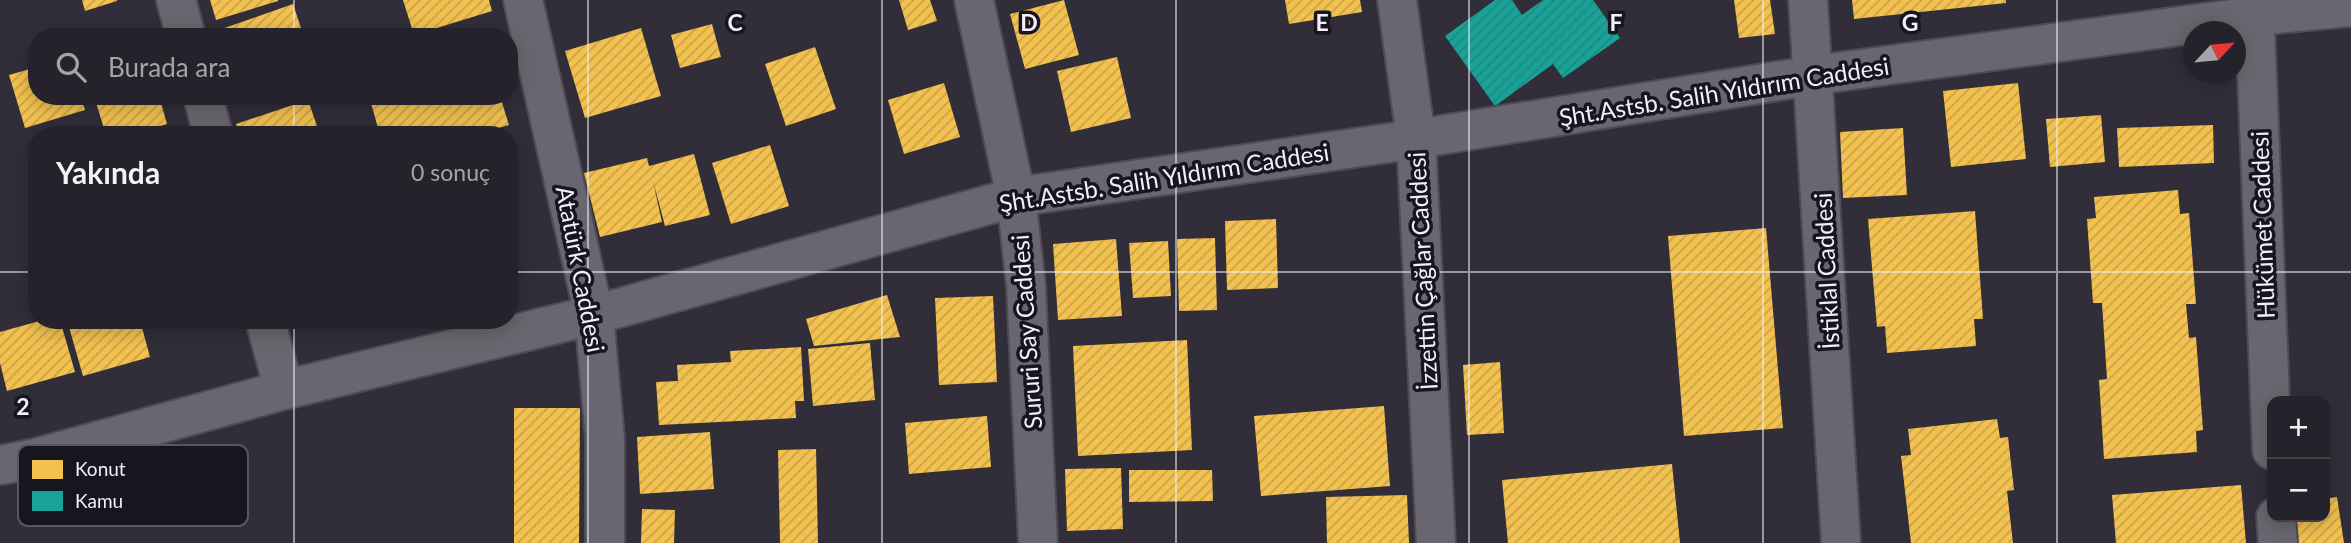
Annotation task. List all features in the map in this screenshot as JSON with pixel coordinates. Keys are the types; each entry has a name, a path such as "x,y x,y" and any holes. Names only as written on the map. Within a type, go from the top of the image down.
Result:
{"street":[{"path":"176,0 184,28"},
{"name":"Atatürk Caddesi","path":"523,0 594,315 605,439 605,543"},
{"name":"Sururi Say Caddesi","path":"974,0 1016,197 1026,286 1038,543"},
{"name":"İzzettin Çağlar Caddesi","path":"1396,0 1416,139 1436,543"},
{"name":"İstiklal Caddesi","path":"1808,0 1815,75 1841,543"},
{"name":"Şht.Astsb. Salih Yıldırım Caddesi","path":"83,445 284,390 594,315 1016,197 1416,139 2254,8 2351,7"},
{"name":"Hükümet Caddesi","path":"2254,8 2270,396"},
{"path":"206,105 211,126"},
{"path":"267,329 284,390"},
{"name":"Şht.Astsb. Salih Yıldırım Caddesi","path":"0,465 18,462"},
{"path":"2276,522 2278,543"}],"building: Konut":[{"path":"82,0 117,0 117,1 85,11"},
{"path":"210,0 278,0 278,1 216,20"},
{"path":"403,0 489,0 492,11 437,28 412,28"},
{"path":"899,0 930,0 937,21 908,30"},
{"path":"1064,0 1079,55 1025,69 1010,14"},
{"path":"1285,0 1360,0 1362,12 1289,24"},
{"path":"1734,0 1770,0 1775,34 1739,38"},
{"path":"1852,0 2006,0 2006,3 1854,19"},
{"path":"293,4 301,28 225,28"},
{"path":"712,24 721,57 680,68 671,35"},
{"path":"641,28 661,96 585,118 565,51"},
{"path":"815,47 836,109 786,126 765,64"},
{"path":"1117,57 1131,118 1071,132 1057,71"},
{"path":"28,70 28,105 84,105 85,110 25,128 9,75"},
{"path":"944,83 960,137 904,154 888,100"},
{"path":"2018,83 2026,159 1951,167 1943,91"},
{"path":"97,105 162,105 167,124 160,126 103,126"},
{"path":"293,105 310,105 317,126 237,126 236,124"},
{"path":"372,105 503,105 509,125 505,126 377,126"},
{"path":"2101,115 2105,162 2050,167 2046,119"},
{"path":"2213,125 2214,163 2119,167 2117,128"},
{"path":"1903,128 1907,195 1843,198 1840,132"},
{"path":"770,145 789,206 731,224 712,163"},
{"path":"694,154 710,215 665,226 653,181 662,222 600,237 584,173 647,158 649,166"},
{"path":"2178,190 2180,214 2189,213 2196,304 2186,304 2189,338 2196,337 2203,430 2196,431 2197,452 2104,459 2099,380 2107,379 2102,303 2093,303 2087,219 2096,218 2094,197"},
{"path":"1975,211 1983,319 1974,319 1976,346 1887,353 1885,326 1877,327 1868,219"},
{"path":"1276,219 1278,288 1227,290 1225,221"},
{"path":"1766,228 1783,428 1684,436 1668,236"},
{"path":"1215,238 1217,310 1179,311 1177,239"},
{"path":"1116,239 1122,316 1058,320 1053,244"},
{"path":"1168,241 1171,296 1133,298 1129,243"},
{"path":"887,295 900,337 814,346 806,319"},
{"path":"993,296 997,382 939,385 935,298"},
{"path":"28,324 28,329 63,329 75,372 7,391 0,363 0,332"},
{"path":"70,329 142,329 150,357 83,376"},
{"path":"1187,340 1192,450 1078,456 1073,346"},
{"path":"870,343 875,400 813,406 808,349"},
{"path":"801,347 804,401 795,401 796,418 659,425 656,382 678,381 677,365 731,362 730,351"},
{"path":"1500,362 1504,433 1467,435 1463,365"},
{"path":"1384,406 1390,486 1261,496 1254,416"},
{"path":"514,408 580,408 579,543 514,543"},
{"path":"987,416 991,467 909,474 905,423"},
{"path":"1997,419 2000,438 2008,437 2014,490 2007,491 2013,543 1911,543 1901,456 1911,455 1908,429"},
{"path":"710,432 714,489 640,494 637,437"},
{"path":"816,449 818,543 780,543 778,450"},
{"path":"1672,464 1680,543 1508,543 1502,480"},
{"path":"1121,468 1123,529 1067,531 1065,469"},
{"path":"1129,470 1212,470 1213,501 1129,502"},
{"path":"2241,485 2246,543 2116,543 2112,495"},
{"path":"1407,495 1409,543 1327,543 1326,497"},
{"path":"2337,497 2344,543 2294,543 2290,522 2330,522 2330,498"},
{"path":"642,509 675,510 674,543 641,543"}],"building: Kamu":[{"path":"1495,0 1512,0 1522,15 1543,0 1593,0 1620,38 1563,78 1553,64 1495,106 1445,36"}]}
